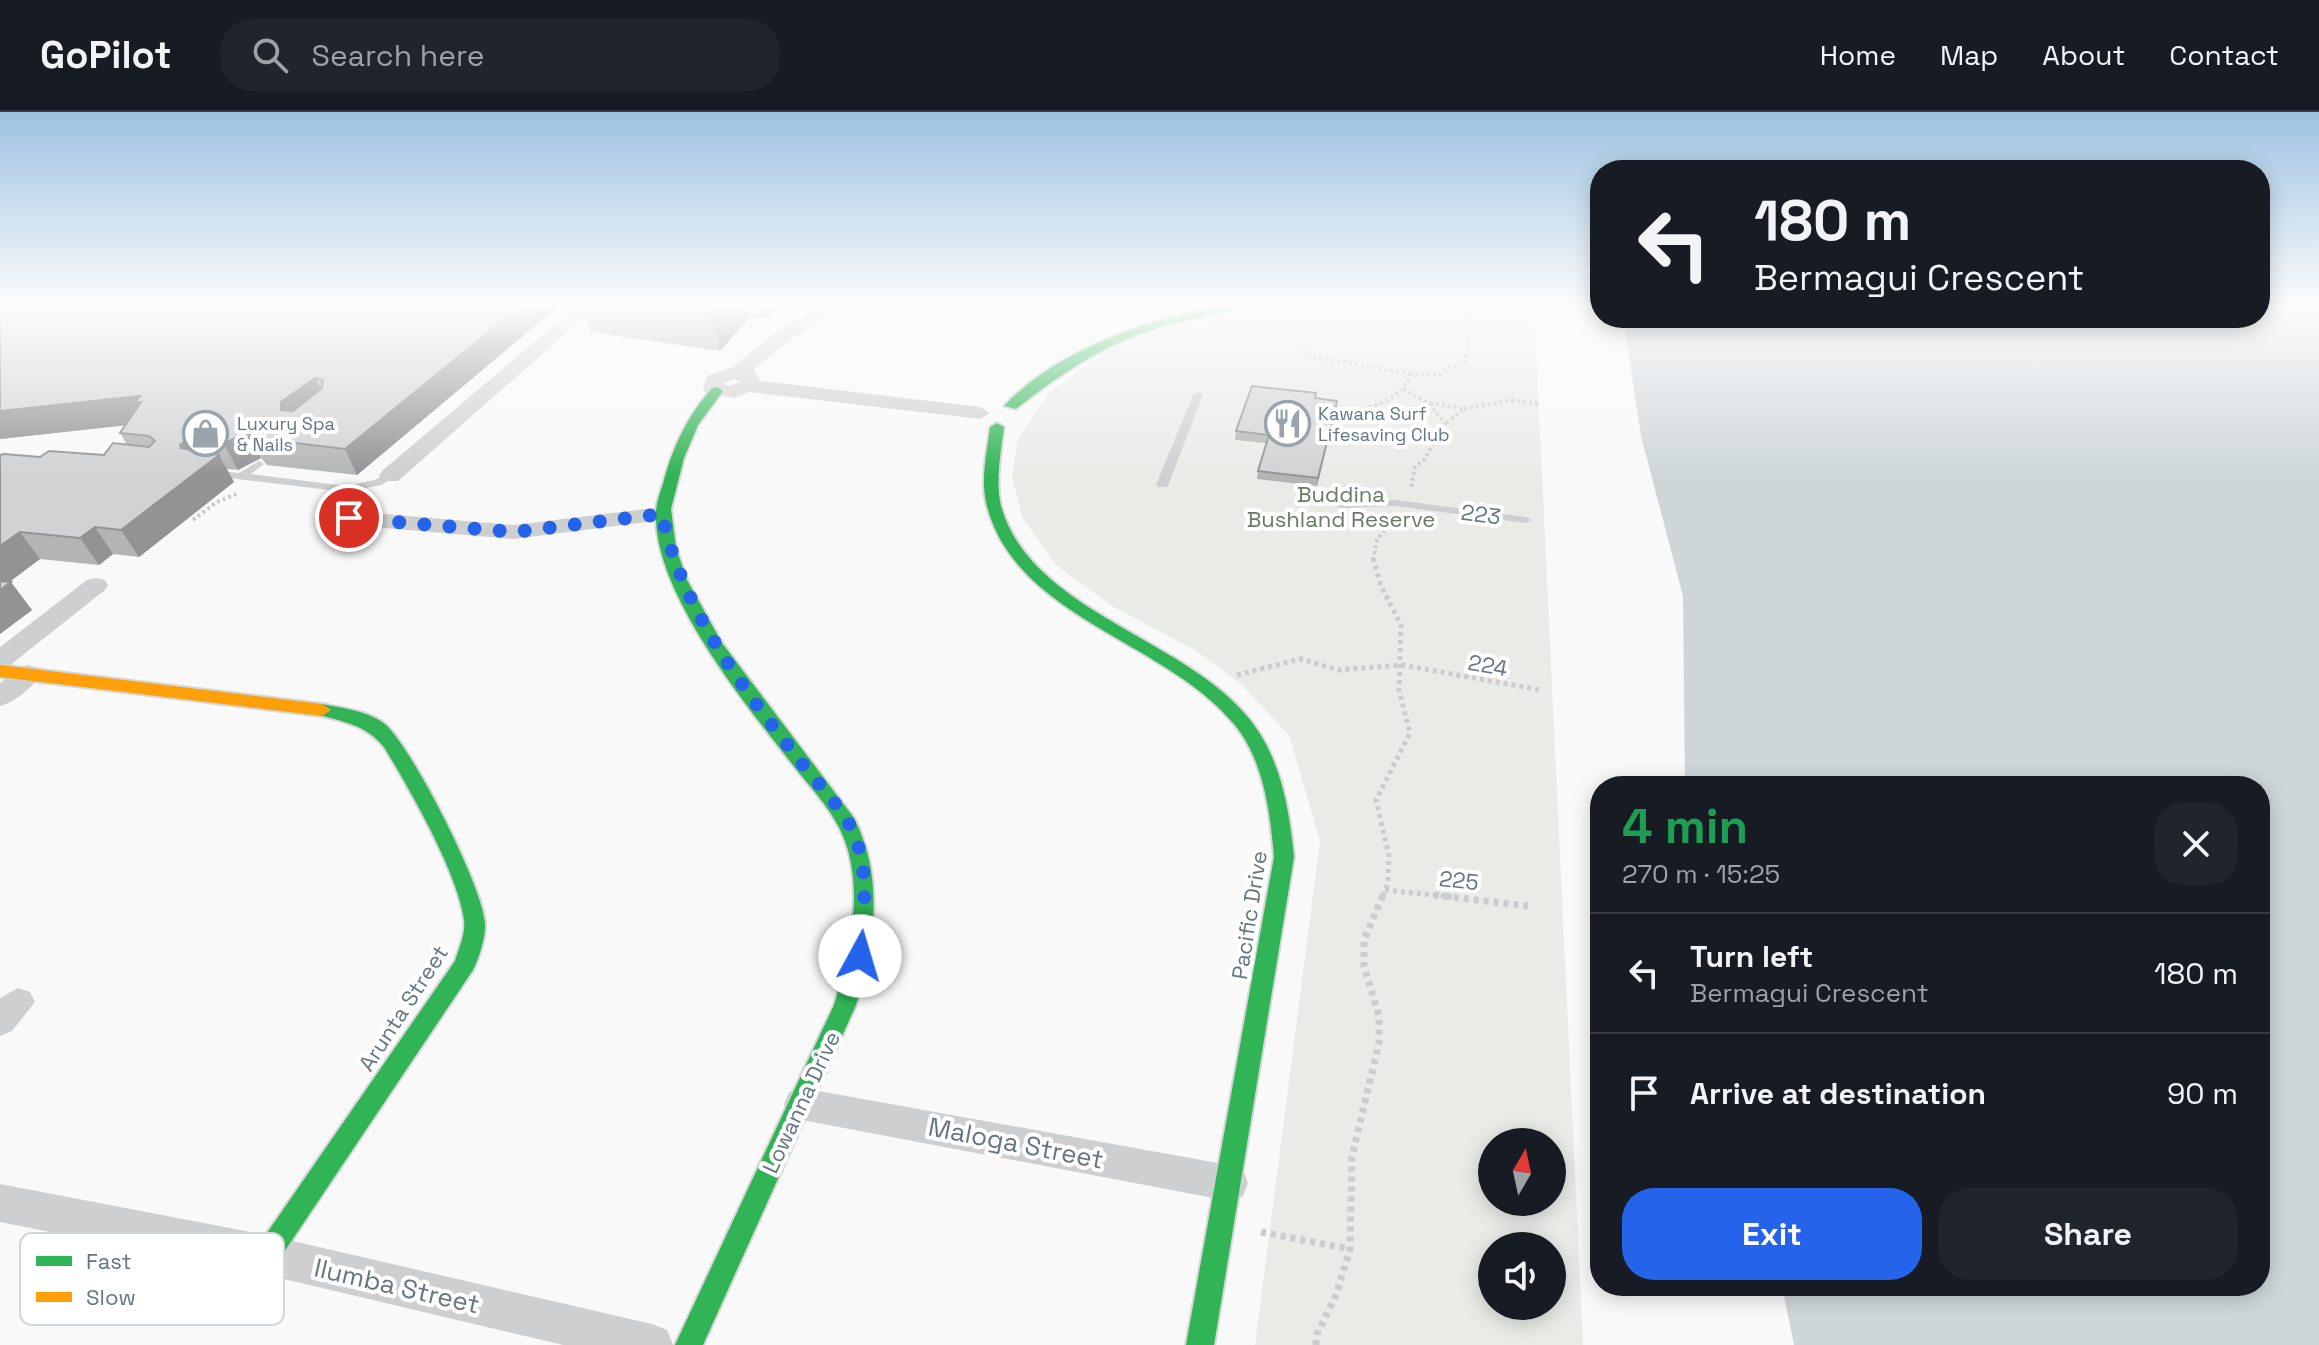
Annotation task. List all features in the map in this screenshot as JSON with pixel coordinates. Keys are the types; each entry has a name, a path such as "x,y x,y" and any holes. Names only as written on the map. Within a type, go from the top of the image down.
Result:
{"street":[{"path":"390,476 523,362"},
{"path":"717,391 734,392 759,362"},
{"path":"1011,406 1066,362"},
{"path":"743,379 980,413 989,407 1011,406 1021,411 1021,418 1012,425 997,427 984,424 980,413"},
{"name":"Lowanna Drive","path":"689,1345 845,1005 860,956 866,900 861,865 849,825 734,676 688,596 669,549 662,514 681,439 700,409 717,391"},
{"name":"Pacific Drive","path":"997,427 992,480 994,507 1013,549 1046,584 1084,613 1172,660 1211,688 1244,720 1274,779 1283,820 1284,844 1200,1345"},
{"path":"349,518 514,532 662,514"},
{"path":"0,660 96,585"},
{"name":"Arunta Street","path":"0,671 323,710 354,718 379,729 400,758 444,840 475,921 465,964 282,1233"},
{"path":"0,697 28,674"},
{"name":"Maloga Street","path":"802,1104 1229,1183"},
{"name":"Ilumba Street","path":"0,1203 154,1233"},
{"name":"Ilumba Street","path":"284,1259 652,1345"}],"lane":[{"path":"1162,485 1198,395"},
{"path":"242,476 259,464"},
{"path":"204,472 346,489 377,483 390,476"},
{"name":"223","path":"1340,505 1405,504 1526,520"}],"path":[{"path":"1348,362 1377,370 1440,375 1446,368 1465,362"},
{"path":"1339,412 1371,408 1403,389 1409,383 1411,374"},
{"path":"1403,389 1429,403 1464,409 1496,401 1541,404"},
{"path":"1429,403 1445,424"},
{"path":"1316,1345 1317,1334 1336,1295 1350,1249 1352,1157 1379,1043 1379,1016 1364,966 1364,940 1385,890 1389,856 1376,800 1410,733 1399,690 1401,625 1381,586 1373,560 1377,540 1405,504 1412,472 1424,460 1445,424 1464,409"},
{"name":"224","path":"1211,688 1240,674 1301,659 1338,670 1402,665 1541,690"},
{"name":"225","path":"1385,890 1528,906"},
{"path":"1221,1224 1350,1249"}],"green space":[{"name":"Buddina Bushland Reserve","path":"1092,362 1537,362 1583,1345 1255,1345 1320,841 1289,735 1242,685 1195,650 1112,606 1056,565 1022,517 1012,476 1018,438 1049,393"}],"shaded area":[{"path":"1630,362 2319,362 2319,1345 1794,1345 1784,1296 2270,1296 2270,776 1685,776 1683,596 1641,436"}],"building":[{"path":"0,362 452,362 345,449 253,438 246,432 224,444 187,440 180,445 181,448 219,455 121,530 95,527 80,538 20,532 0,546 0,455 40,457 49,451 104,455 113,443 149,447 155,441 149,436 120,433 141,402 135,403 140,396 0,411","holes":["315,378 323,380 322,388 293,411 281,410 281,402"]},
{"name":"Kawana Surf Lifesaving Club","path":"1252,386 1316,393 1315,398 1337,401 1318,478 1258,471 1269,435 1236,431"},
{"path":"0,581 11,582 0,590"}],"traffic: fast":[{"path":"1011,406 1074,362"},
{"path":"689,1345 845,1005 857,961 864,916 862,871 845,818 757,706 714,645 679,580 668,548 663,509 677,458 691,425 717,391"},
{"path":"997,427 992,486 994,506 1008,541 1033,572 1065,598 1179,667 1213,692 1252,735 1267,768 1277,803 1284,857 1200,1345"},
{"path":"282,1233 465,964 475,927 463,883 450,854 390,743 380,730 368,722 322,710"}],"traffic: slow":[{"path":"0,671 322,710"}],"place":[{"name":"Kawana Surf Lifesaving Club","path":"1287,424"},
{"name":"Luxury Spa & Nails","path":"206,434"}],"route":[{"path":"349,518 514,532 662,514 669,549 688,596 734,676 849,825 861,865 866,900 860,956"}]}
